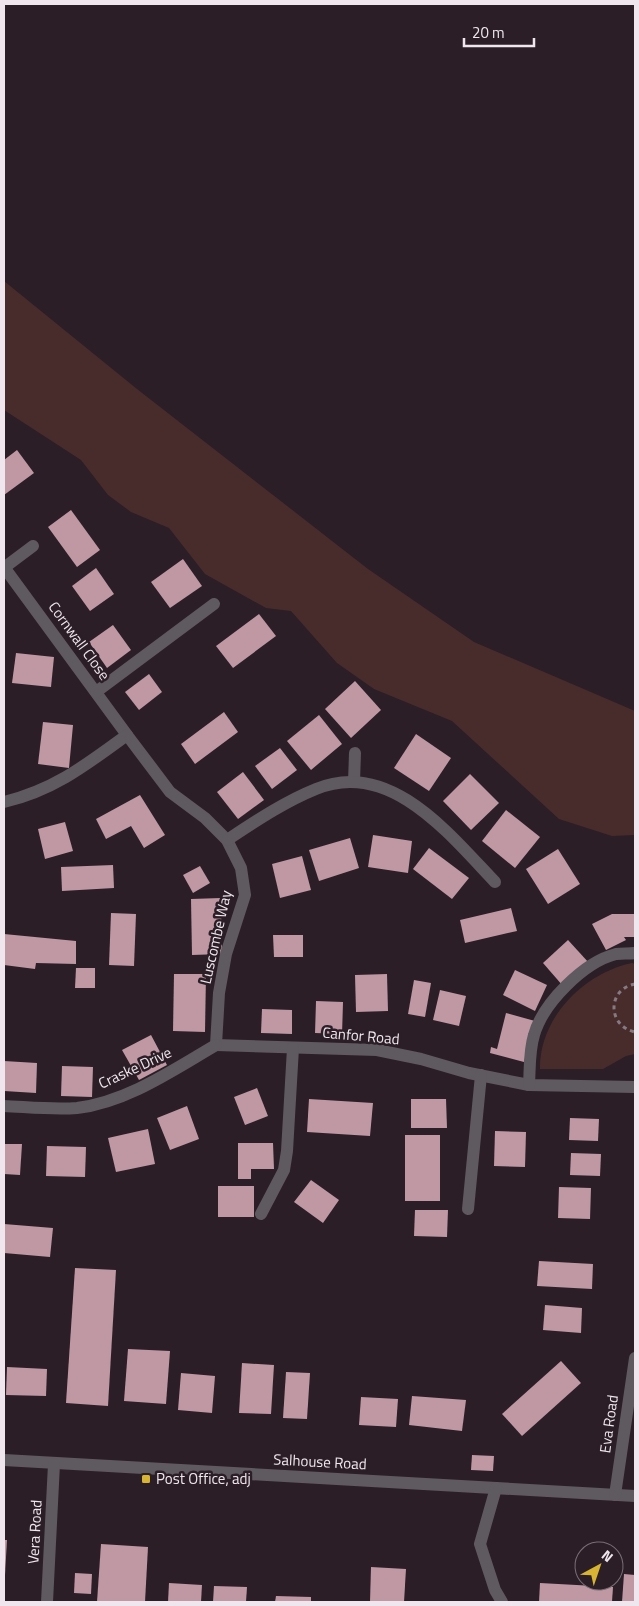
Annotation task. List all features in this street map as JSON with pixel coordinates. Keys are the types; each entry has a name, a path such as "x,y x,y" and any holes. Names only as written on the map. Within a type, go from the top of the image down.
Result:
{"street":[{"name":"Cornwall Close","path":"33,546 4,567 128,735"},
{"path":"96,692 214,604"},
{"path":"4,802 24,797 67,779 128,735"},
{"name":"Luscombe Way","path":"128,735 170,792 205,818 227,840 241,868 245,895 226,954 219,993 216,1045"},
{"path":"354,782 356,753"},
{"path":"227,840 273,809 318,788 354,782 380,787 400,794 422,810 495,882"},
{"path":"529,1085 530,1057 534,1034 544,1012 565,987 591,966 616,954 635,953"},
{"name":"Canfor Road","path":"216,1045 377,1050 529,1085 635,1087"},
{"name":"Craske Drive","path":"4,1106 76,1108 106,1102 138,1088 216,1045"},
{"path":"261,1214 284,1170 287,1151 293,1048"},
{"path":"468,1208 481,1075"},
{"name":"Eva Road","path":"616,1495 635,1358"},
{"name":"Salhouse Road","path":"4,1460 635,1496"},
{"name":"Vera Road","path":"47,1602 54,1464"},
{"path":"496,1488 480,1544 495,1590 502,1602"}],"path":[{"path":"635,984 620,990 613,1007 620,1025 635,1032"}],"shaded area":[{"path":"4,281 137,389 368,569 474,642 635,711 635,835 612,836 559,819 452,721 374,689 337,663 291,611 266,608 205,574 169,528 131,512 108,495 81,460 4,410"},
{"path":"632,963 635,964 635,1054 626,1056 603,1069 540,1069 542,1050 547,1032 556,1016 568,1001 582,987 597,977 614,968"}],"building":[{"path":"17,450 34,473 4,495 4,460"},
{"path":"71,510 100,550 77,567 48,527"},
{"path":"183,559 202,586 170,608 151,582"},
{"path":"96,568 114,594 90,611 72,586"},
{"path":"259,614 276,636 233,668 216,646"},
{"path":"113,625 131,650 107,668 89,642"},
{"path":"16,653 54,657 51,687 12,683"},
{"path":"149,674 162,692 139,710 125,692"},
{"path":"355,681 381,710 351,738 325,709"},
{"path":"224,712 238,732 195,764 181,744"},
{"path":"319,715 342,744 311,770 287,741"},
{"path":"43,722 73,725 69,768 38,764"},
{"path":"416,734 451,758 429,791 394,768"},
{"path":"280,748 297,770 272,789 255,766"},
{"path":"243,772 264,800 238,819 217,792"},
{"path":"470,774 499,803 471,830 443,801"},
{"path":"140,795 165,835 144,848 131,826 106,839 96,819"},
{"path":"506,810 540,837 515,868 482,841"},
{"path":"65,822 73,851 45,859 38,829"},
{"path":"373,835 412,841 408,873 368,867"},
{"path":"350,838 359,868 319,881 309,850"},
{"path":"429,848 469,878 452,899 413,869"},
{"path":"558,849 580,884 548,904 526,869"},
{"path":"302,856 311,890 280,898 272,864"},
{"path":"113,865 114,888 62,891 61,867"},
{"path":"200,866 210,883 193,893 183,875"},
{"path":"221,898 222,954 192,955 191,899"},
{"path":"511,908 517,931 465,943 460,920"},
{"path":"111,913 136,914 134,966 109,965"},
{"path":"612,914 635,914 635,937 624,937 626,940 606,950 592,924"},
{"path":"4,934 76,941 76,964 36,963 35,969 4,965"},
{"path":"273,935 303,935 303,957 274,957"},
{"path":"568,940 589,963 563,986 543,963"},
{"path":"76,968 95,968 95,988 75,988"},
{"path":"515,970 547,985 535,1011 503,995"},
{"path":"174,974 206,974 205,1032 173,1031"},
{"path":"387,974 388,1011 356,1012 355,975"},
{"path":"414,980 431,983 425,1017 408,1014"},
{"path":"440,990 466,996 459,1026 433,1020"},
{"path":"316,1001 343,1002 342,1034 315,1033"},
{"path":"262,1009 292,1010 292,1034 261,1033"},
{"path":"506,1013 535,1021 524,1062 490,1053 491,1047 497,1049"},
{"path":"151,1035 167,1065 139,1080 122,1050"},
{"path":"4,1061 37,1063 36,1093 4,1091"},
{"path":"62,1066 93,1067 92,1097 61,1096"},
{"path":"257,1088 268,1116 245,1125 234,1097"},
{"path":"309,1099 373,1103 370,1136 307,1132"},
{"path":"411,1099 446,1099 447,1128 411,1128"},
{"path":"187,1106 199,1139 170,1150 157,1118"},
{"path":"570,1118 599,1119 598,1141 569,1140"},
{"path":"148,1129 155,1164 116,1172 108,1138"},
{"path":"495,1131 526,1132 525,1167 494,1166"},
{"path":"405,1135 440,1135 440,1201 405,1201"},
{"path":"238,1143 273,1143 274,1169 251,1169 251,1179 238,1179"},
{"path":"4,1144 22,1144 20,1175 4,1174"},
{"path":"47,1146 86,1147 85,1177 46,1176"},
{"path":"571,1153 601,1154 600,1176 570,1175"},
{"path":"311,1180 339,1200 323,1223 294,1202"},
{"path":"218,1186 254,1186 254,1217 218,1217"},
{"path":"559,1187 591,1188 590,1219 558,1218"},
{"path":"415,1210 448,1210 447,1237 414,1236"},
{"path":"4,1224 53,1228 50,1257 4,1253"},
{"path":"539,1261 593,1264 592,1289 537,1286"},
{"path":"75,1268 116,1270 108,1406 66,1403"},
{"path":"545,1305 582,1308 581,1333 543,1330"},
{"path":"128,1349 170,1351 166,1404 124,1401"},
{"path":"561,1361 581,1383 522,1436 502,1414"},
{"path":"242,1363 274,1365 271,1414 239,1413"},
{"path":"7,1367 47,1369 46,1396 6,1395"},
{"path":"286,1372 310,1373 307,1419 283,1418"},
{"path":"181,1373 215,1376 212,1413 178,1410"},
{"path":"412,1396 466,1400 462,1431 409,1425"},
{"path":"361,1397 398,1399 396,1427 359,1425"},
{"path":"472,1455 494,1456 493,1471 471,1470"},
{"path":"4,1540 7,1540 5,1575 4,1575"},
{"path":"101,1544 148,1547 145,1602 97,1602"},
{"path":"371,1567 406,1569 404,1602 370,1602"},
{"path":"75,1573 92,1574 91,1594 74,1593"},
{"path":"624,1574 635,1575 635,1602 622,1602"},
{"path":"169,1583 202,1585 201,1602 168,1602"},
{"path":"540,1583 574,1585 574,1591 613,1591 612,1602 539,1602"},
{"path":"214,1586 247,1587 246,1602 213,1602"},
{"path":"276,1596 311,1597 311,1602 275,1602"}],"place":[{"name":"Post Office, adj","path":"146,1479"}]}
